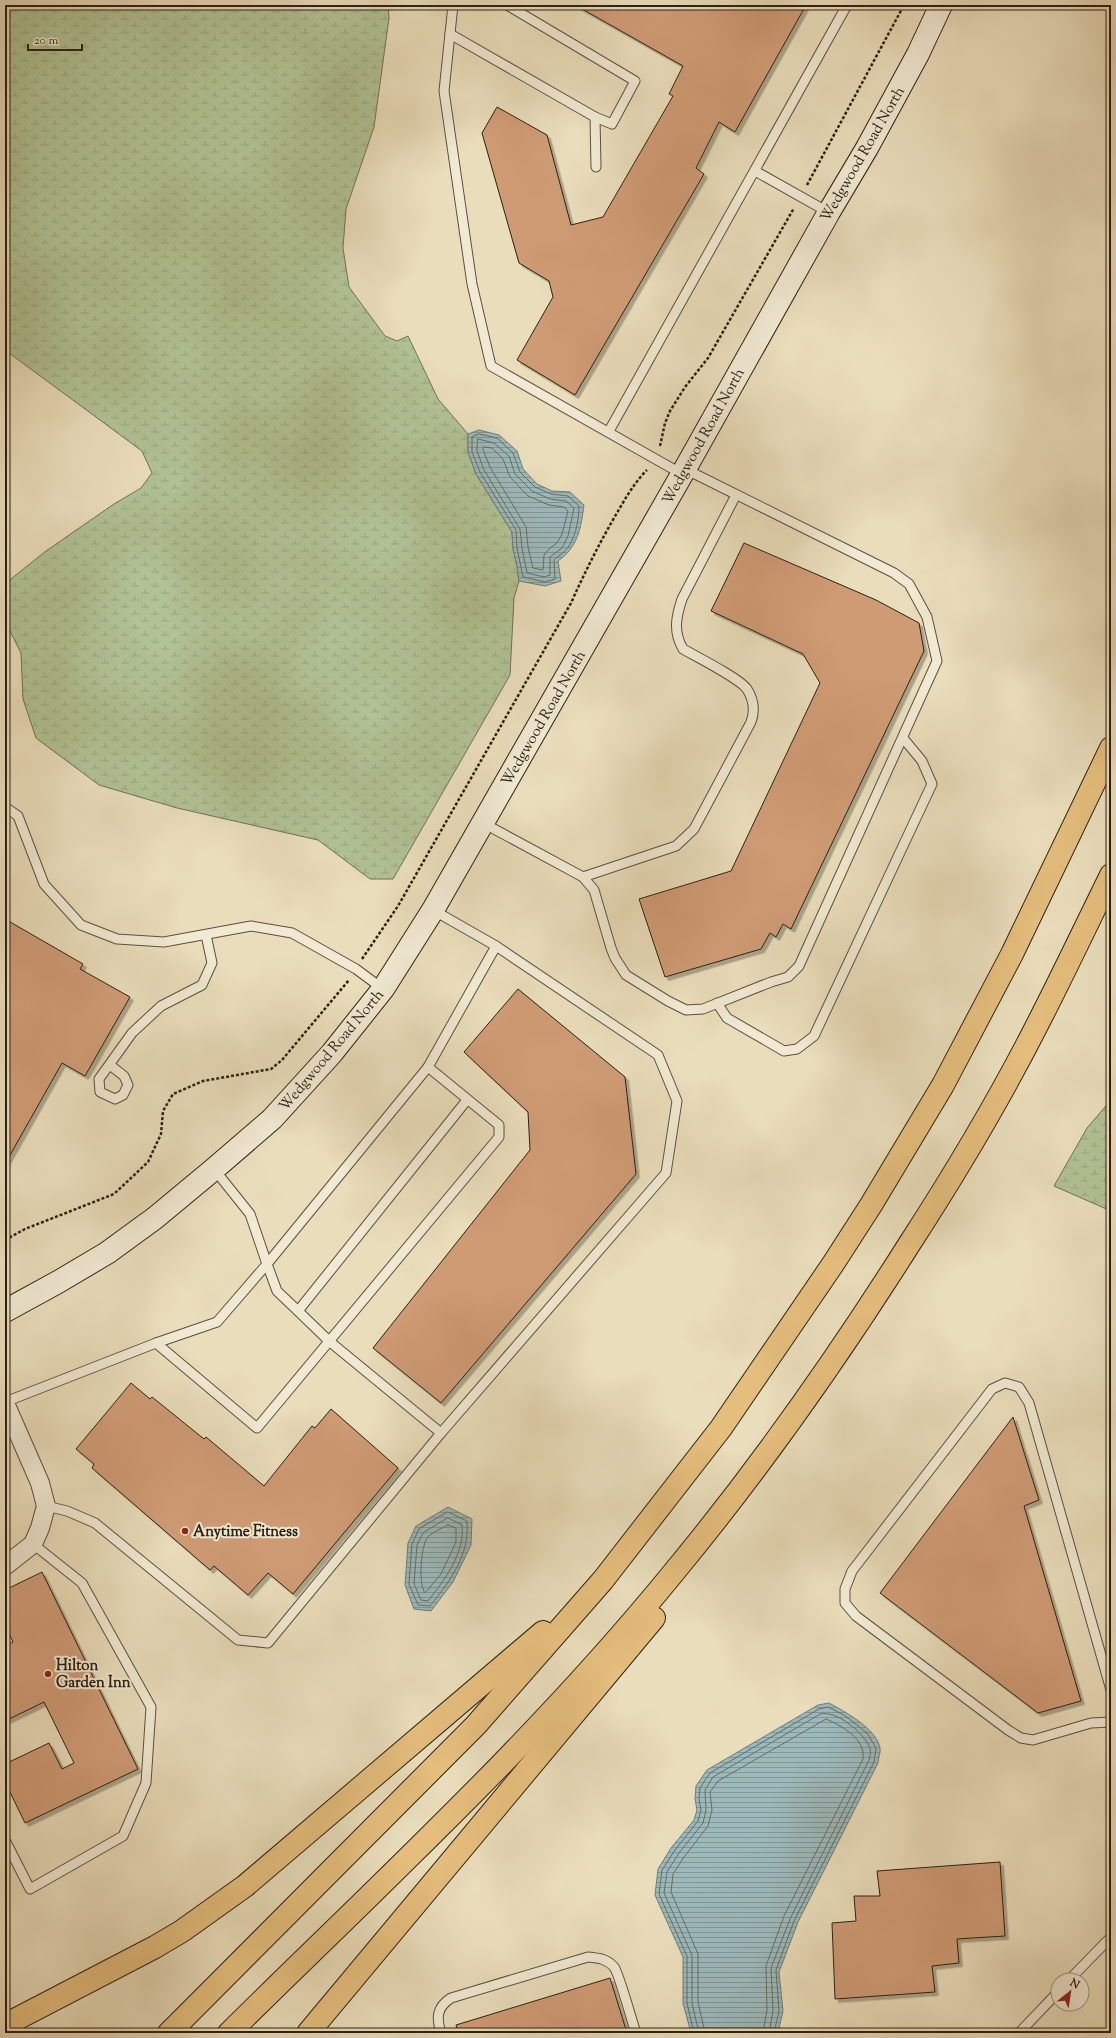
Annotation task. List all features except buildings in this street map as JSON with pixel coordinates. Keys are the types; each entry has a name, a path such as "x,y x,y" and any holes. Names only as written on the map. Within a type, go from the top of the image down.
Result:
{"highway":[{"path":"169,2033 476,1725 603,1580 720,1428 833,1264 883,1186 943,1085 1012,954 1111,748"},
{"path":"229,2033 470,1797 574,1688 673,1574 788,1424 854,1333 935,1205 985,1120 1032,1035 1111,875"},
{"path":"308,2033 668,1602 788,1424"},
{"path":"5,2025 155,1948 182,1931 245,1886 603,1580"}],"street":[{"name":"Wedgwood Road North","path":"5,1311 107,1253 156,1218 214,1170 272,1119 332,1053 383,989 433,910 684,471 828,212 867,148 915,61 941,5"},
{"path":"5,1403 40,1483 46,1506 40,1528 33,1544 5,1566"}],"lane":[{"path":"453,5 444,91 472,284 491,366 609,431 654,458 736,494 894,573 909,584 927,617 937,661 799,966 788,977 771,982 703,1009 686,1010 668,1001 626,975 615,958 611,948 594,890 583,877 483,823"},
{"path":"450,34 595,117 612,124 635,81 507,5"},
{"path":"609,431 847,5"},
{"path":"595,117 596,166"},
{"path":"755,171 828,212"},
{"path":"583,877 676,846 694,829 751,722 754,713 752,700 746,688 683,649 677,640 676,628 676,616 682,599 736,494"},
{"path":"717,1003 727,1018 784,1051 798,1049 814,1036 932,784 922,761 902,738"},
{"path":"5,807 18,816 44,884 81,925 117,939 164,942 251,926 292,933 356,969 383,989"},
{"path":"46,1506 67,1510 94,1524 238,1640 268,1643 441,1433 666,1173 677,1101 658,1055 496,946 433,910"},
{"path":"110,1065 132,1033 161,1006 202,985 212,963 206,935"},
{"path":"5,1403 156,1343 217,1322 267,1264 428,1067 496,946"},
{"path":"156,1343 257,1428 499,1137 499,1125 428,1067"},
{"path":"298,1311 467,1100"},
{"path":"214,1170 250,1214 277,1291 329,1340 441,1433"},
{"path":"1111,1690 1030,1403 1019,1387 1005,1383 992,1389 852,1571 845,1589 846,1603 856,1616 1008,1730 1021,1738 1033,1740 1091,1723 1111,1722"},
{"path":"5,1840 30,1889 123,1836 146,1783 151,1706 82,1582 33,1544"},
{"path":"1078,1972 1111,1938"},
{"path":"441,2033 437,2021 438,2011 443,2003 451,1998 588,1957 606,1960 616,1968 636,2033"},
{"path":"1019,2033 1050,2000"},
{"path":"1108,2033 1111,2030"}],"path":[{"path":"5,1240 25,1229 114,1194 148,1162 161,1134 163,1111 173,1094 203,1081 271,1069 282,1060 349,980 398,906 496,733 530,677 571,603 602,540 635,482 649,468 659,450 665,423 670,411 685,387 701,369 712,352 800,196 904,5"}],"green space":[{"path":"5,5 388,5 389,18 374,127 346,209 343,248 349,287 385,336 397,341 408,336 438,399 468,434 468,452 476,474 512,532 513,549 519,581 514,598 510,675 393,879 370,879 318,840 177,808 99,785 36,738 23,699 21,653 5,621 6,583 46,551 114,504 141,488 152,473 142,451 5,350"},
{"path":"1111,1100 1111,1211 1054,1186 1087,1128"}],"water":[{"path":"479,430 499,435 517,451 523,469 537,484 552,491 570,492 584,505 580,529 574,543 565,556 558,561 561,581 545,586 519,581 513,549 512,532 476,474 468,452 468,434"},
{"path":"448,1507 472,1519 471,1545 453,1582 431,1611 414,1609 405,1585 408,1543 416,1526"},
{"path":"829,1703 859,1721 873,1734 878,1741 880,1753 878,1763 798,1922 779,1972 783,2011 778,2033 691,2033 683,2003 683,1957 655,1895 658,1869 671,1848 694,1820 697,1810 695,1799 696,1786 707,1770 818,1705"}],"place":[{"name":"Anytime Fitness","path":"185,1531"},
{"name":"Hilton Garden Inn","path":"48,1674"}]}
